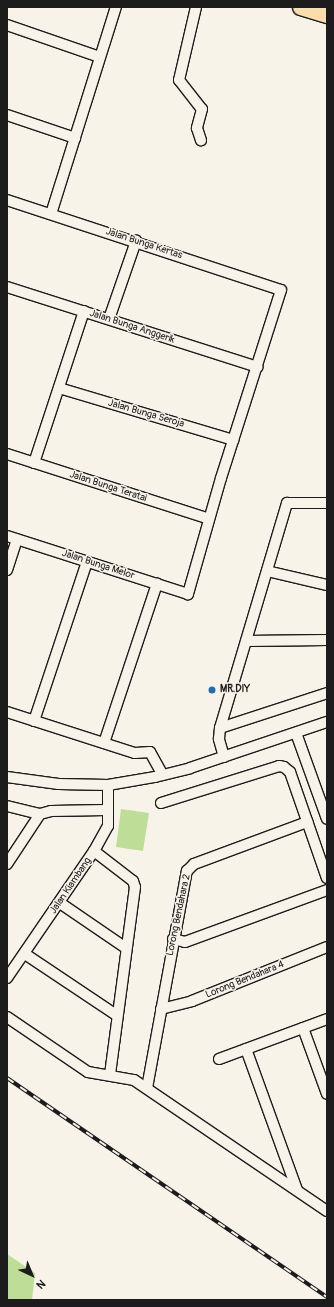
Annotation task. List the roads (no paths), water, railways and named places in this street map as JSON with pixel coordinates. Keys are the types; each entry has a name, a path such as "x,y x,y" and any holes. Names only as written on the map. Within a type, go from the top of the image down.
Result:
{"highway":[{"path":"300,7 327,15"}],"street":[{"path":"51,214 116,7"},
{"path":"196,7 179,80 202,109 197,128 202,140"},
{"path":"7,25 100,57"},
{"path":"7,116 75,138"},
{"name":"Jalan Bunga Kertas","path":"7,200 136,241 281,290 258,367"},
{"path":"109,319 136,241"},
{"name":"Jalan Bunga Anggerik","path":"7,287 258,367"},
{"path":"34,463 84,311"},
{"path":"209,519 233,440 258,367"},
{"name":"Jalan Bunga Seroja","path":"59,388 233,440"},
{"name":"Jalan Bunga Teratai","path":"7,454 209,519"},
{"path":"224,757 219,739 220,728 287,503 327,503"},
{"name":"Jalan Bunga Melor","path":"7,536 188,594 209,519"},
{"path":"7,570 17,540"},
{"path":"34,721 87,562"},
{"path":"267,571 327,585"},
{"path":"104,743 157,584"},
{"path":"246,641 327,640"},
{"path":"220,728 327,693"},
{"path":"7,712 135,753 150,752 163,775"},
{"path":"7,777 59,784 108,785 163,775 224,757 327,722"},
{"path":"296,733 327,819"},
{"path":"162,803 279,766 284,767 290,772 327,878"},
{"name":"Jalan Kiambang","path":"7,978 60,903 94,851 108,826 106,810 108,785"},
{"path":"7,806 40,814 51,811 106,810"},
{"path":"7,864 40,814"},
{"name":"Lorong Bendahara 2","path":"147,1088 173,940 190,867 307,822"},
{"path":"94,851 133,881 110,1075"},
{"path":"173,940 185,942 327,890"},
{"path":"60,903 126,948"},
{"name":"Lorong Bendahara 4","path":"161,1009 192,1001 327,947"},
{"path":"25,954 116,1016"},
{"path":"7,1017 88,1072 134,1080 327,1211"},
{"path":"219,1059 327,1019"},
{"path":"303,1028 327,1094"},
{"path":"246,1049 297,1190"}],"railway":[{"path":"7,1078 327,1297"}],"place":[{"name":"MR.DIY","path":"212,690"}]}
